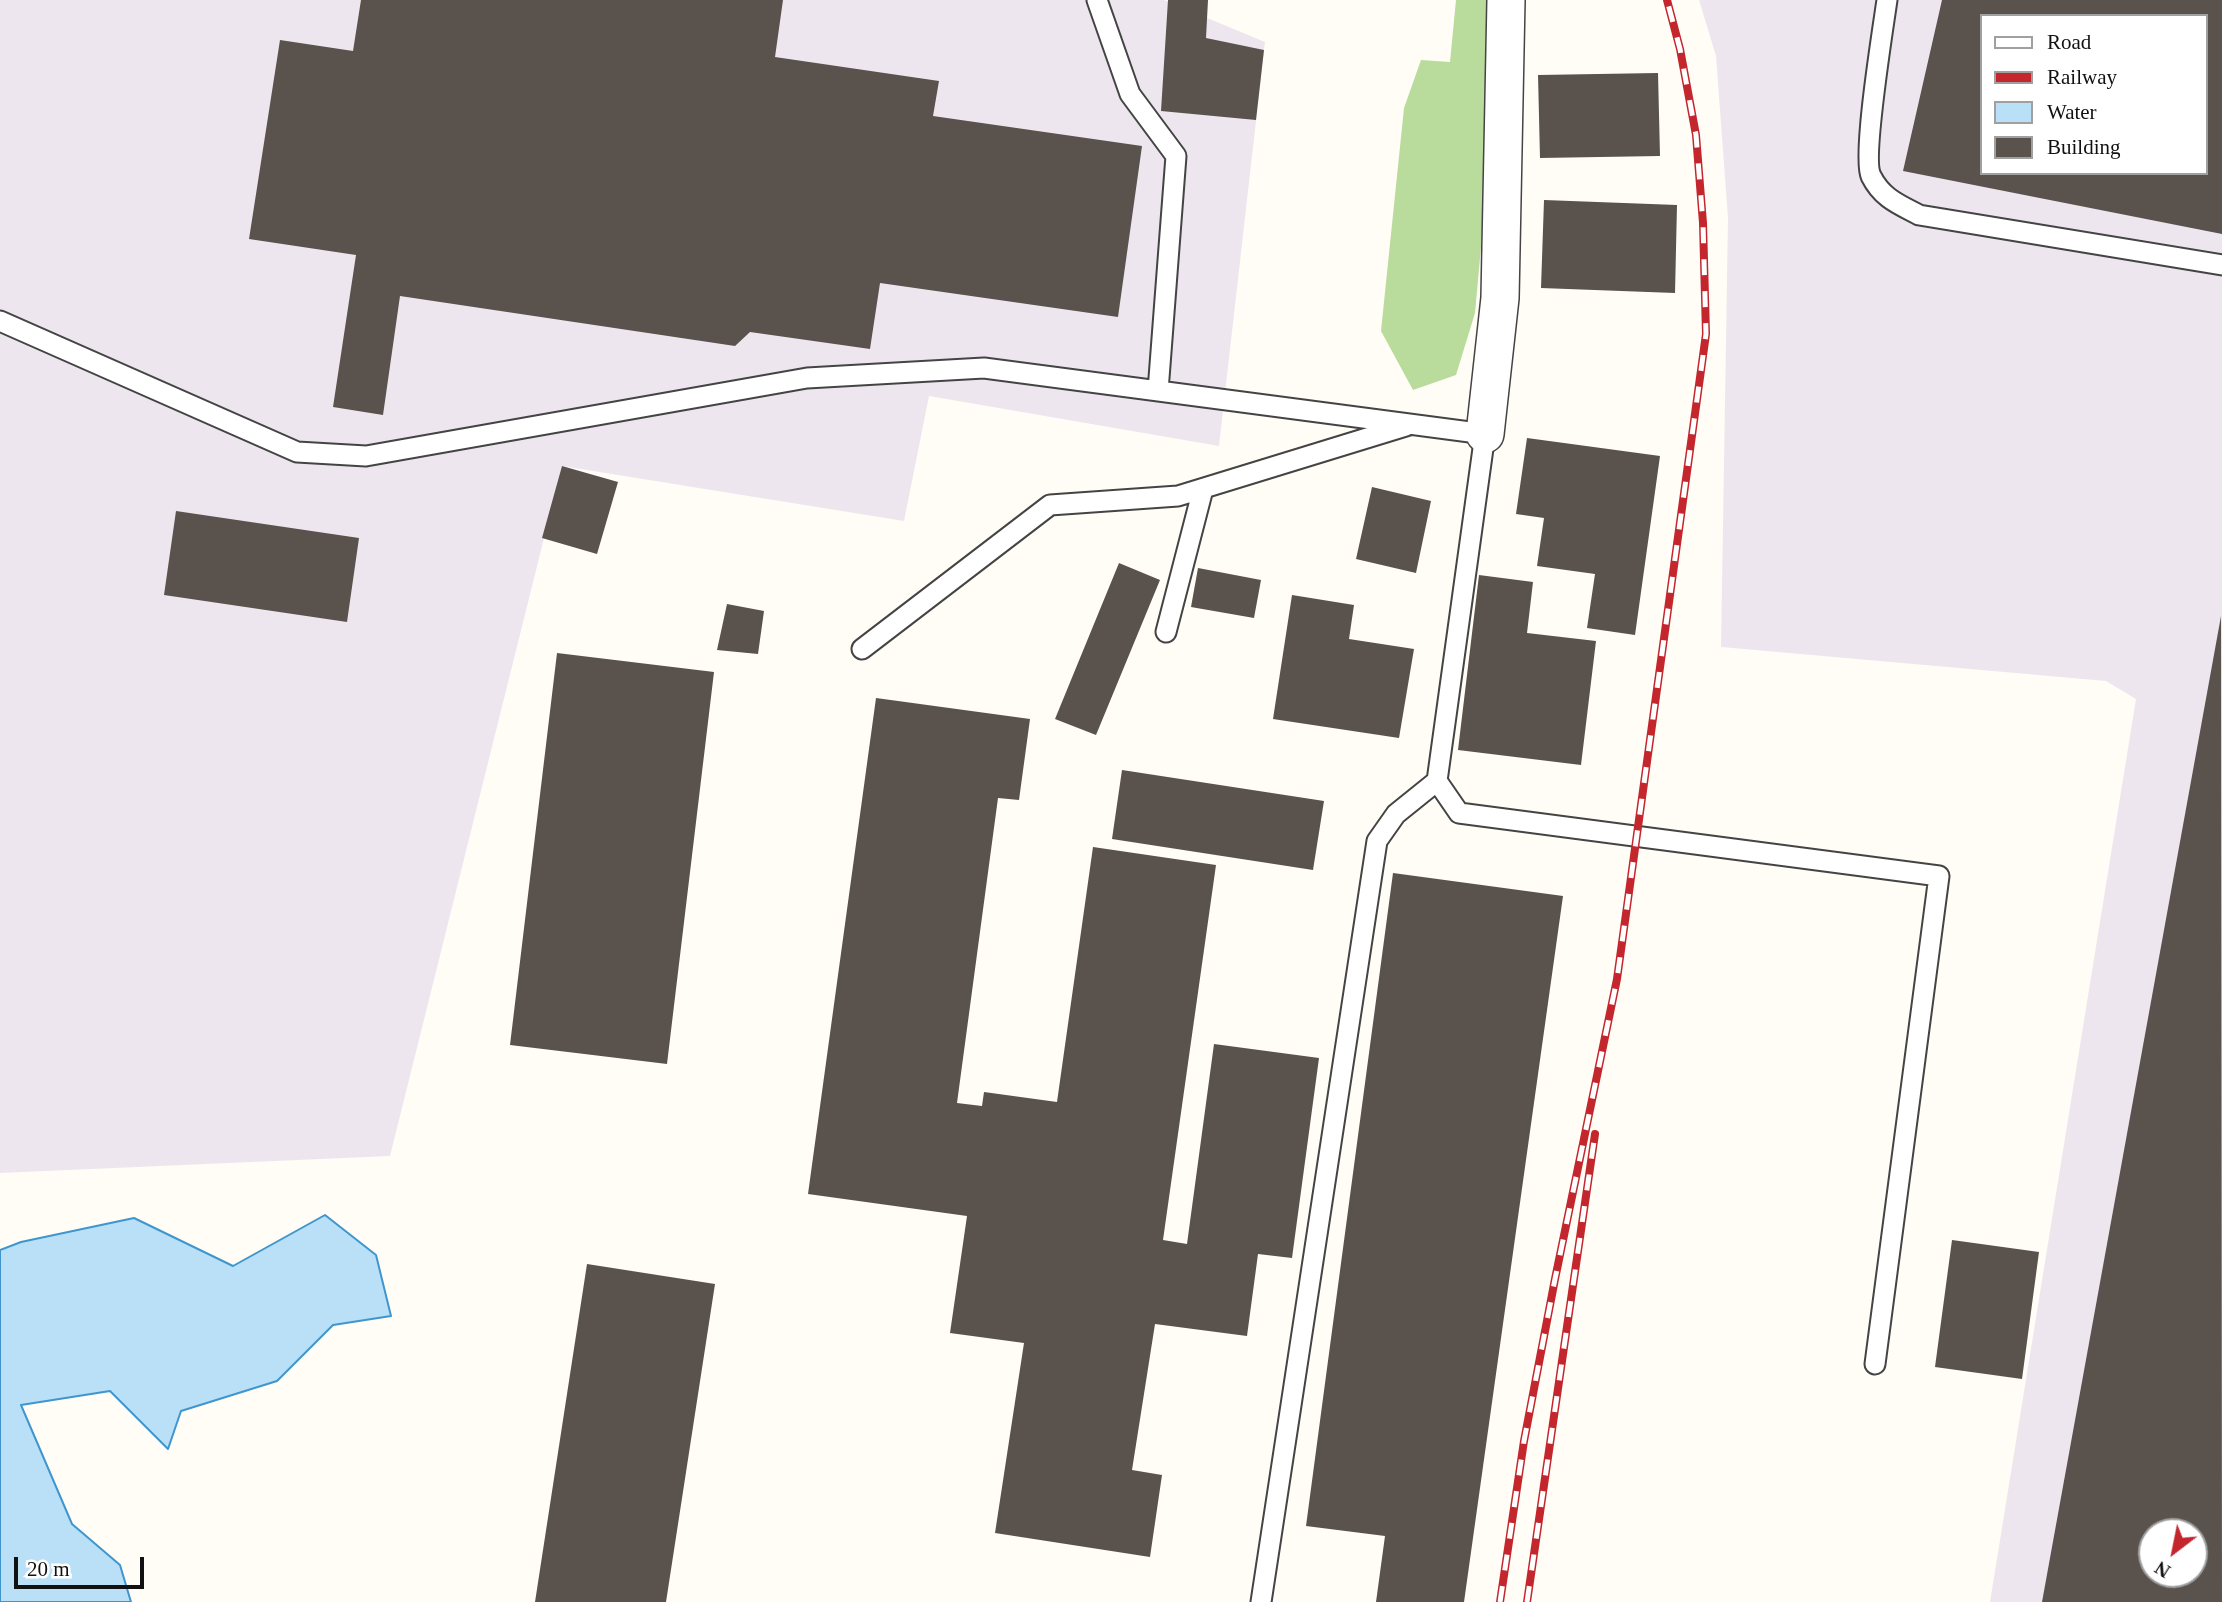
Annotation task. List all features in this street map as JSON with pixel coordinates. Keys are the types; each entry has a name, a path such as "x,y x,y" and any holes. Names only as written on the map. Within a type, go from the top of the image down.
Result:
{"street":[{"path":"1485,434 1500,298 1506,0"}],"lane":[{"path":"1097,0 1130,94 1176,156 1158,391"},
{"path":"1887,0 1869,139 1869,173 1886,197 1919,215 2222,265"},
{"path":"0,321 297,453 366,457 807,378 984,368 1485,434 1437,781 1459,813 1939,876 1875,1364"},
{"path":"862,649 1049,505 1178,496 1413,424"},
{"path":"1166,632 1203,489"},
{"path":"1261,1602 1377,841 1396,814 1437,781"}],"shaded area":[{"path":"0,0 1164,0 1265,42 1219,446 929,396 904,521 562,466 390,1156 0,1173"},
{"path":"1699,0 2222,0 2222,1602 1990,1602 2136,699 2106,681 1721,647 1728,218 1716,56"}],"green space":[{"path":"1456,0 1491,0 1485,203 1475,313 1456,375 1413,390 1381,331 1404,108 1421,60 1450,62"}],"water":[{"path":"325,1215 376,1255 391,1316 333,1325 277,1381 181,1411 168,1449 110,1391 21,1405 72,1524 120,1565 131,1602 0,1602 0,1250 21,1242 134,1218 233,1266"}],"building":[{"path":"361,0 783,0 775,57 939,81 933,116 1142,146 1118,317 880,283 870,349 750,332 735,346 400,296 383,415 333,407 356,255 249,239 280,40 353,51"},
{"path":"1168,0 1208,0 1206,38 1264,50 1256,120 1161,111"},
{"path":"1942,0 2222,0 2222,234 1903,171"},
{"path":"1658,73 1660,156 1540,158 1538,75"},
{"path":"1544,200 1677,205 1675,293 1541,288"},
{"path":"1527,438 1660,456 1635,635 1587,628 1595,574 1537,566 1544,518 1516,514"},
{"path":"562,466 618,482 597,554 542,538"},
{"path":"1372,487 1431,501 1416,573 1356,559"},
{"path":"176,511 359,538 347,622 164,595"},
{"path":"1119,563 1160,580 1096,735 1055,719"},
{"path":"1198,568 1261,580 1254,618 1191,607"},
{"path":"1479,575 1533,582 1527,633 1596,641 1581,765 1458,750"},
{"path":"1292,595 1354,605 1349,639 1414,649 1399,738 1273,719"},
{"path":"727,604 764,611 758,654 717,650"},
{"path":"2221,616 2222,1602 2042,1602"},
{"path":"557,653 714,672 667,1064 510,1045"},
{"path":"876,698 1030,719 1019,800 998,798 957,1103 982,1106 984,1092 1057,1102 1093,847 1216,865 1163,1240 1187,1244 1214,1044 1319,1058 1292,1258 1258,1254 1247,1336 1155,1324 1132,1470 1162,1475 1150,1557 995,1533 1024,1343 950,1333 967,1216 808,1194"},
{"path":"1122,770 1324,801 1313,870 1112,839"},
{"path":"1393,873 1563,896 1464,1602 1376,1602 1385,1536 1306,1526"},
{"path":"1952,1240 2039,1252 2022,1379 1935,1367"},
{"path":"587,1264 715,1284 666,1602 535,1602"}],"railway":[{"path":"1500,1602 1524,1441 1617,979 1706,334 1703,223 1696,135 1680,49 1667,0"},
{"path":"1527,1602 1595,1134"}]}
